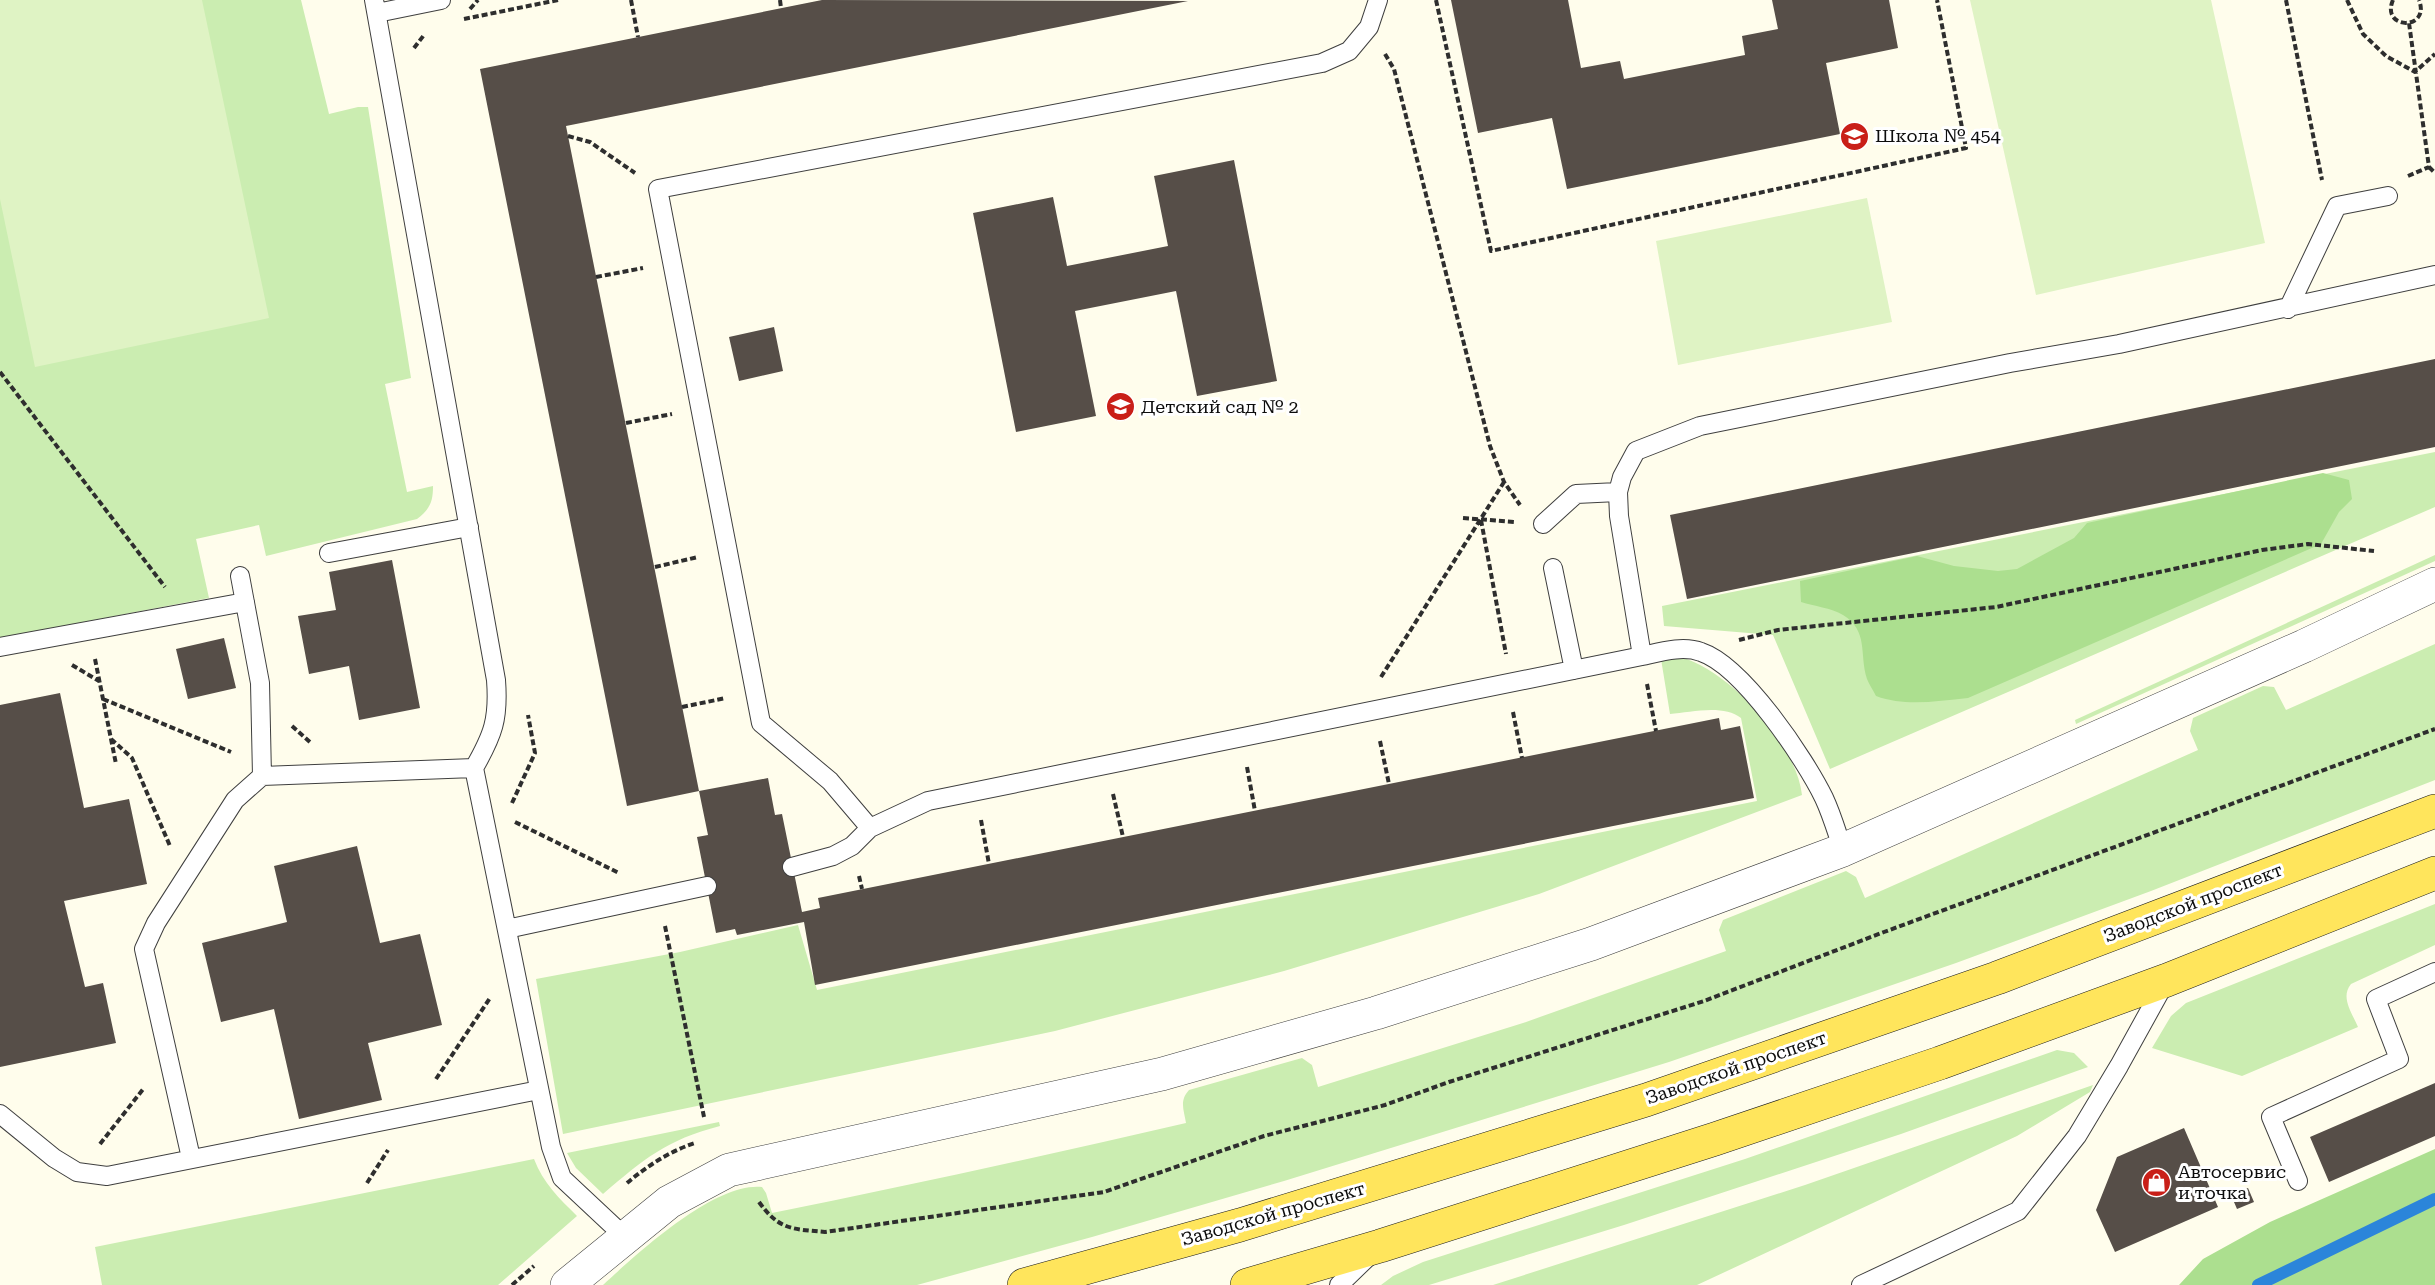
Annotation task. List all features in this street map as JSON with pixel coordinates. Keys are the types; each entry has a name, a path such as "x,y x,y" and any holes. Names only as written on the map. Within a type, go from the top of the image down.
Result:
{"main road":[{"name":"Заводской проспект","path":"1024,1285 1240,1225 1646,1100 1997,978 2435,811"},
{"path":"1247,1285 1380,1246 1749,1128 1940,1063 2167,980 2435,873"}],"street":[{"path":"567,1285 669,1202 729,1170 1162,1074 1365,1017 1591,944 1843,850 2304,646 2435,584"}],"lane":[{"path":"441,0 376,7 496,680 498,705 492,738 474,768 551,1147 562,1178 625,1237"},
{"path":"870,828 830,781 761,723 658,189 1322,63 1349,51 1369,27 1378,0"},
{"path":"2288,309 2337,206 2388,196"},
{"path":"1642,656 1619,516 1618,492 1622,477 1636,451 1700,426 2010,363 2119,344 2288,309 2435,275"},
{"path":"1543,524 1576,494 1618,492"},
{"path":"329,553 469,527"},
{"path":"1553,568 1574,670"},
{"path":"240,576 262,699 262,776"},
{"path":"0,647 245,602"},
{"path":"792,867 833,856 852,846 870,828 928,801 1675,650 1701,652 1725,667 1746,687 1785,735 1823,797 1843,850"},
{"path":"191,1158 144,949 156,923 235,800 262,776 474,768"},
{"path":"507,929 707,886"},
{"path":"2298,1182 2271,1117 2399,1059 2376,999 2435,972"},
{"path":"1861,1285 2018,1211 2077,1136 2167,980"},
{"path":"0,1114 54,1158 77,1172 106,1176 539,1090"},
{"path":"1339,1285 1380,1246"}],"path":[{"path":"455,21 558,0"},
{"path":"632,0 639,37"},
{"path":"780,0 781,8"},
{"path":"1436,0 1491,251 1966,148 1936,0"},
{"path":"2286,0 2323,187 2337,206"},
{"path":"2347,0 2363,34 2386,56 2415,72"},
{"path":"2393,0 2390,7 2391,15 2397,21 2409,23 2419,17 2422,10 2419,0"},
{"path":"2409,23 2429,167 2435,173"},
{"path":"1369,27 1394,69 1490,446 1504,482 1526,512 1543,524"},
{"path":"411,53 419,39 432,29"},
{"path":"2415,72 2435,54"},
{"path":"568,136 590,142 658,189"},
{"path":"2388,196 2394,182 2429,167"},
{"path":"596,277 672,262"},
{"path":"0,372 185,613"},
{"path":"626,423 701,408"},
{"path":"1389,784 1370,694 1504,482"},
{"path":"1463,518 1543,524"},
{"path":"1481,519 1508,663 1508,684 1522,758"},
{"path":"1701,652 1778,630 1996,607 2262,550 2308,544 2374,551"},
{"path":"655,567 728,549"},
{"path":"90,630 116,764"},
{"path":"1642,656 1656,731"},
{"path":"682,707 755,692"},
{"path":"103,699 241,756 262,776"},
{"path":"262,699 343,772"},
{"path":"505,818 535,753 526,706"},
{"path":"742,1167 753,1193 771,1219 794,1229 825,1232 1104,1192 1264,1136 1385,1105 1449,1082 1704,1001 1940,911 2435,729"},
{"path":"1241,738 1255,811"},
{"path":"111,740 132,758 184,879"},
{"path":"1107,765 1123,837"},
{"path":"976,791 989,864"},
{"path":"482,806 636,881 659,897 704,1117"},
{"path":"367,1183 513,962"},
{"path":"77,1172 168,1057"},
{"path":"598,1210 639,1173 679,1148 698,1141"},
{"path":"512,1285 538,1263"}],"green space":[{"path":"0,0 301,0 329,114 368,107 411,378 385,384 407,492 433,486 430,505 417,519 266,556 259,525 196,539 209,598 0,638"},
{"path":"0,0 202,0 269,318 35,367 0,199"},
{"path":"1970,0 2211,0 2265,243 2036,295"},
{"path":"1867,198 1892,322 1678,365 1656,241"},
{"path":"2435,452 2435,507 1830,769 1773,635 1664,626 1662,606"},
{"path":"2323,473 2349,480 2352,499 2339,512 2321,544 1968,698 1910,702 1876,696 1867,679 1862,644 1857,628 1843,615 1801,602 1800,581 1917,556 1954,566 1998,571 2017,569 2074,538 2087,523"},
{"path":"2435,555 2435,561 2076,724 2075,720"},
{"path":"2435,644 2435,780 2151,891 1956,963 1669,1062 1284,1181 917,1285 603,1285 677,1222 722,1196 743,1189 762,1187 772,1213 927,1181 1186,1123 1183,1102 1189,1090 1302,1058 1312,1065 1318,1087 1523,1023 1726,951 1719,930 1723,920 1846,871 1856,877 1865,898 2198,750 2190,731 2193,718 2263,686 2274,687 2286,710"},
{"path":"1681,657 1700,665 1720,678 1758,712 1788,754 1802,795 1539,894 1284,971 1055,1031 563,1134 536,979 680,952 798,925 817,990 1757,801 1741,718 1726,711 1717,710 1670,714 1661,659"},
{"path":"2435,904 2435,945 2351,984 2347,1000 2358,1027 2242,1076 2152,1048 2171,1016 2186,1003"},
{"path":"2057,1050 2074,1053 2088,1067 1901,1134 1624,1225 1429,1285 1381,1285 1393,1276 1423,1262 1745,1159"},
{"path":"2093,1085 2090,1092 2017,1136 1697,1285 1493,1285 1805,1185"},
{"path":"719,1122 720,1126 670,1144 657,1152 603,1194 576,1168 567,1153"},
{"path":"2435,1149 2435,1285 2179,1285 2203,1259 2270,1222"},
{"path":"534,1159 547,1183 577,1216 498,1285 102,1285 95,1247"}],"building":[{"path":"822,0 1188,1 566,126 699,791 627,806 480,69"},
{"path":"1451,0 1568,0 1581,68 1620,61 1624,79 1745,55 1742,36 1778,29 1772,0 1889,0 1898,48 1826,63 1840,134 1567,189 1552,118 1478,133"},
{"path":"1234,160 1277,381 1197,396 1176,291 1075,311 1096,416 1016,432 973,213 1053,197 1067,266 1168,246 1154,176"},
{"path":"774,327 783,371 739,381 729,337"},
{"path":"2435,359 2435,447 1687,599 1670,515"},
{"path":"392,560 420,708 359,720 349,666 309,674 298,616 336,610 329,572"},
{"path":"224,638 236,688 188,699 176,649"},
{"path":"60,693 84,808 129,799 147,884 64,901 85,987 103,983 116,1043 0,1067 0,705"},
{"path":"1719,718 1721,730 1740,726 1754,798 815,985 804,922 737,935 735,929 716,933 697,837 708,835 699,791 768,778 775,815 782,814 802,912 820,908 818,898"},
{"path":"357,846 380,943 420,934 442,1025 368,1043 382,1100 299,1119 274,1009 221,1022 202,943 287,922 274,866"},
{"path":"2435,1083 2435,1136 2329,1182 2310,1137"},
{"name":"Автосервис и точка","path":"2184,1128 2218,1207 2115,1252 2096,1210 2117,1157"},
{"path":"2248,1188 2254,1202 2237,1209 2231,1195"}],"waterway":[{"path":"2258,1285 2435,1199"}],"place":[{"name":"Школа № 454","path":"1854,136"},
{"name":"Детский сад № 2","path":"1120,407"},
{"name":"Автосервис и точка","path":"2157,1182"}]}
